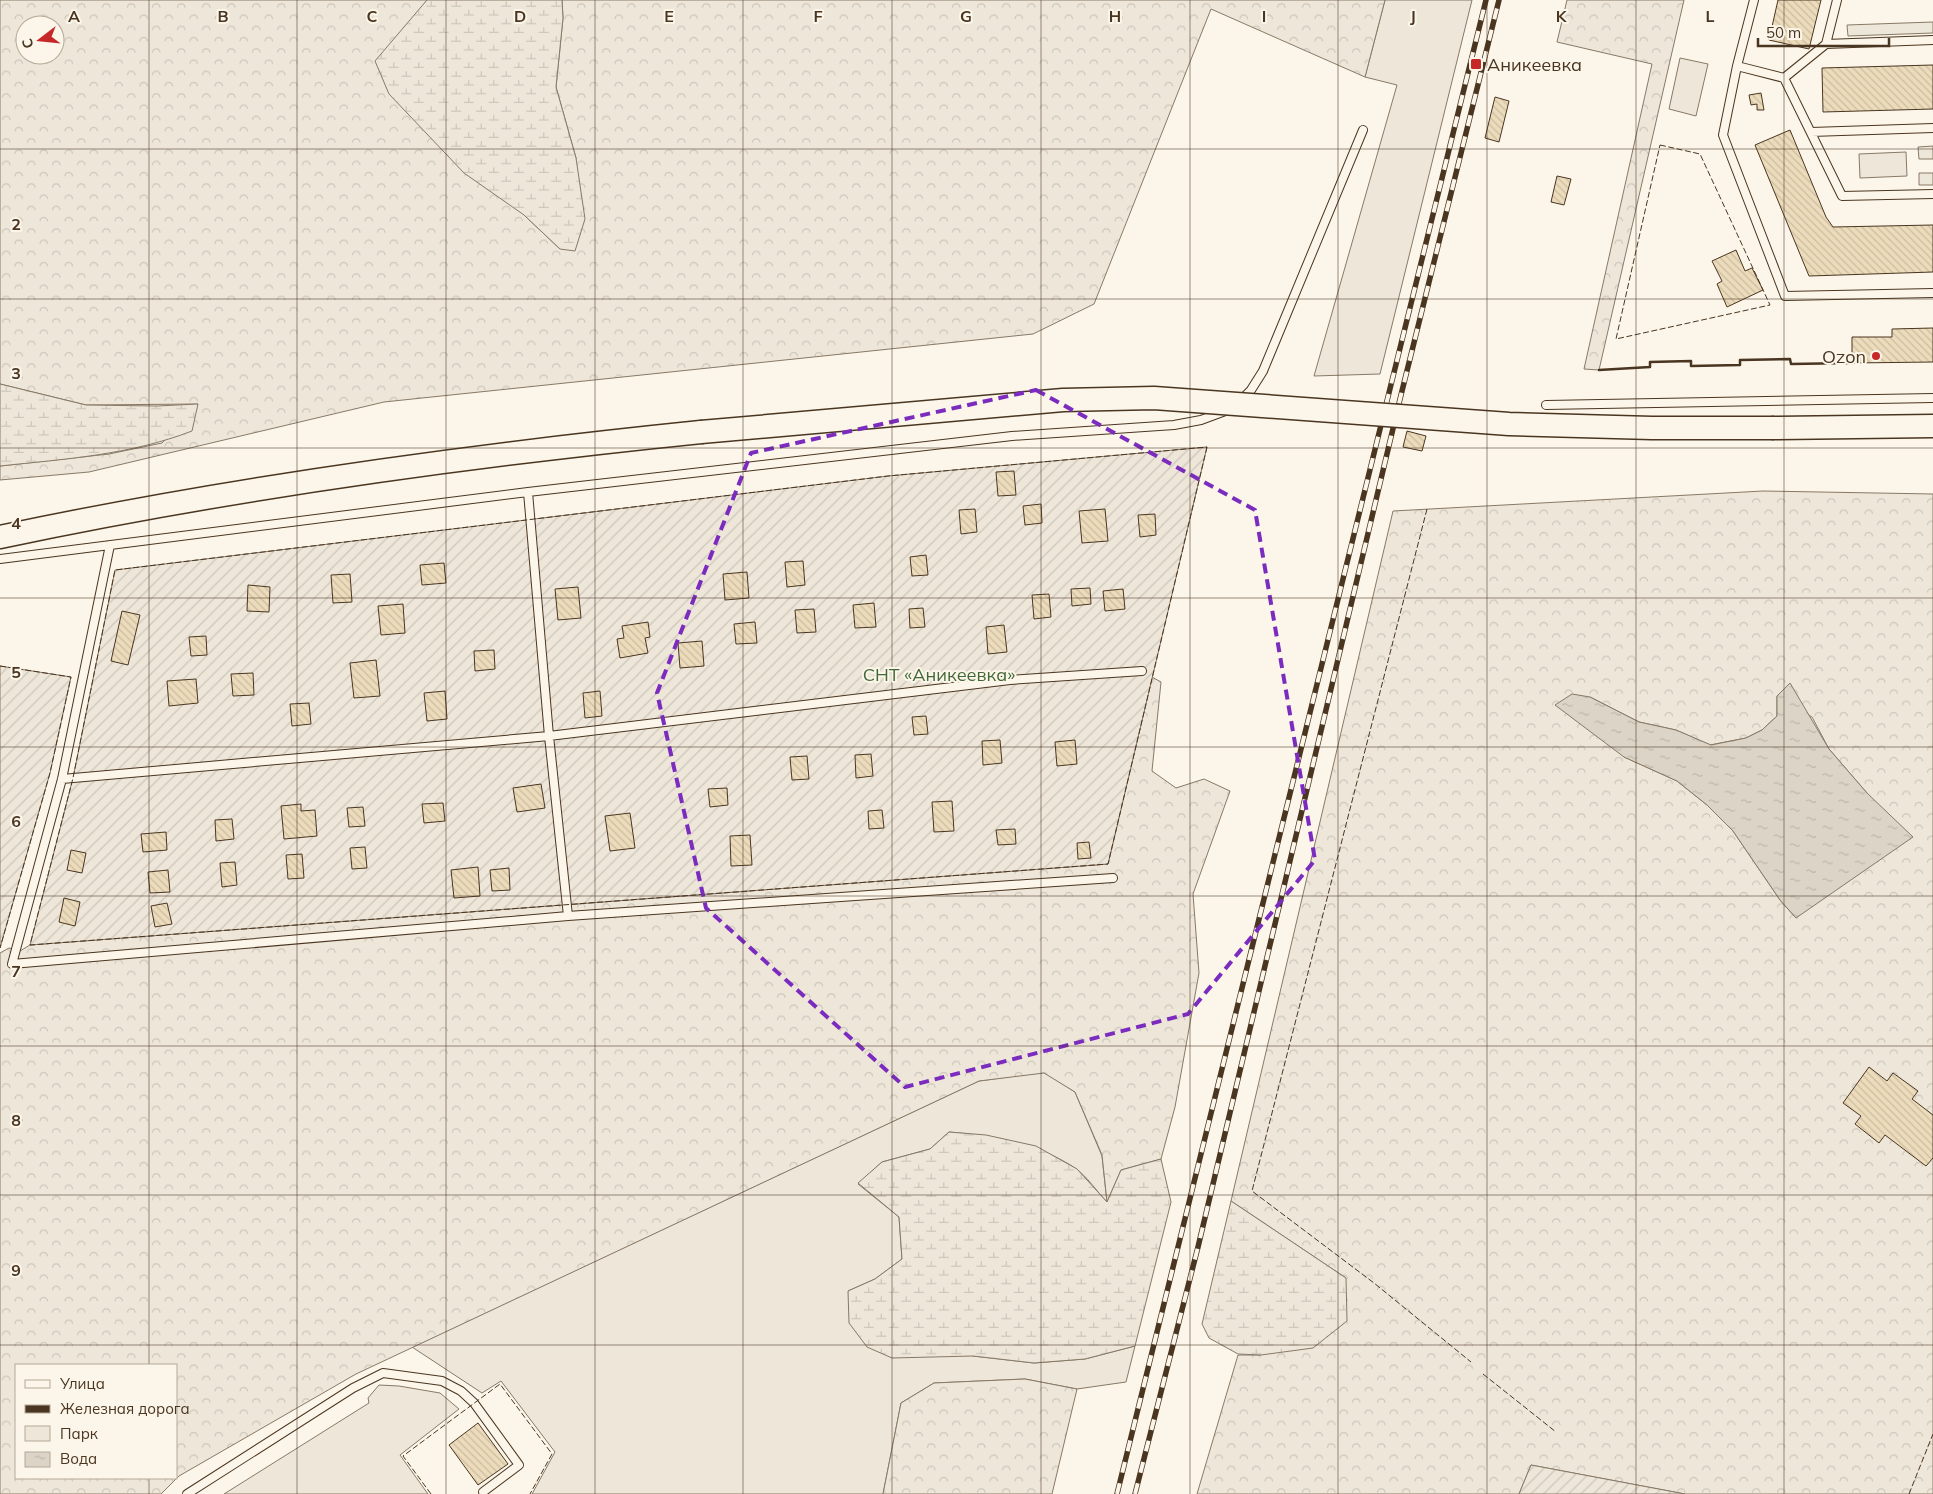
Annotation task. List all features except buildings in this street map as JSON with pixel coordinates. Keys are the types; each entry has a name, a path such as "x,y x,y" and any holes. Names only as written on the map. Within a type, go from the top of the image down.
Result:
{"street":[{"path":"0,537 211,496 474,458 701,432 1063,400 1154,398 1509,424 1652,428 1933,426"}],"lane":[{"path":"1754,0 1723,135 1785,296 1933,293"},
{"path":"1826,44 1837,0"},
{"path":"1784,78 1826,44 1933,40"},
{"path":"1738,66 1784,78 1842,196 1933,194"},
{"path":"1811,132 1933,128"},
{"path":"0,559 528,492 1012,436 1174,425 1221,414 1242,400 1252,390 1263,371 1363,130"},
{"path":"1546,405 1933,398"},
{"path":"528,492 549,736 568,916"},
{"path":"110,545 62,779 12,964 568,916 1113,878"},
{"path":"62,779 549,736 1010,680 1142,670"},
{"path":"187,1494 353,1388 383,1373 442,1381 461,1391 474,1403 519,1465 483,1492"}],"highlighted area":[{"path":"1036,390 1255,510 1315,860 1188,1014 905,1087 706,908 657,693 751,453"}],"green space":[{"path":"0,0 427,0 421,9 524,215 560,249 576,158 556,87 563,18 562,0 1385,0 1365,77 1211,9 1094,304 1033,334 384,402 89,472 0,480 0,466 109,454 162,443 198,404 86,405 0,384"},
{"path":"427,0 562,0 563,18 556,87 576,158 585,219 575,251 560,249 524,215 464,173 389,94 375,61"},
{"path":"1385,0 1472,0 1380,374 1314,376 1397,85 1365,77"},
{"path":"1567,0 1684,0 1599,370 1584,369 1652,64 1557,42"},
{"path":"1680,58 1708,64 1696,116 1669,109"},
{"path":"1906,152 1907,176 1860,178 1859,154"},
{"path":"0,384 86,405 157,406 198,404 192,431 169,439 145,446 97,455 0,466"},
{"name":"СНТ «Аникеевка»","path":"1207,447 1108,864 30,945 73,778 115,570 888,476"},
{"path":"1763,491 1933,494 1933,1494 1685,1494 1531,1465 1519,1494 1197,1494 1238,1355 1261,1355 1346,1278 1231,1201 1393,511","holes":["1777,696 1812,717 1829,749 1867,793 1796,918 1780,900 1733,831 1707,805 1677,781 1624,757 1590,697 1639,722 1676,730 1710,745 1746,738 1762,730 1777,716"]},
{"path":"0,666 71,677 50,773 0,948"},
{"path":"1152,677 1161,682 1152,771 1176,788 1204,779 1230,791 1193,894 1199,973 1175,1107 1161,1159 1121,1170 1107,1202 1102,1155 1075,1092 1044,1073 979,1081 356,1374 178,1477 178,1364 15,1364 15,1479 176,1479 161,1494 0,1494 0,953 9,948 20,951 30,945 1108,864"},
{"path":"1044,1072 1075,1092 1102,1156 1107,1202 1079,1171 1046,1152 1015,1142 949,1132 930,1149 882,1162 858,1184 899,1217 902,1259 875,1279 848,1291 973,1356 1034,1363 1085,1359 1135,1346 1126,1382 1077,1389 1025,1379 934,1383 901,1403 883,1494 532,1494 555,1452 501,1381 482,1393 412,1347 979,1081"},
{"path":"949,1132 986,1135 1036,1146 1077,1169 1107,1202 1121,1170 1161,1159 1171,1202 1135,1346 1085,1359 1034,1363 973,1356 892,1358 867,1347 849,1323 848,1291 875,1279 902,1259 899,1217 858,1183 882,1162 930,1149"},
{"path":"1231,1201 1346,1278 1347,1321 1313,1348 1261,1355 1238,1354 1209,1338 1202,1324"},
{"path":"1025,1379 1077,1389 1052,1494 883,1494 901,1403 934,1383"},
{"path":"379,1385 399,1386 440,1393 459,1409 400,1455 428,1494 224,1494 369,1403 368,1398"},
{"path":"1531,1465 1685,1494 1519,1494"}],"shaded area":[{"path":"1933,22 1933,33 1848,36 1847,25"},
{"path":"1933,146 1933,159 1919,159 1918,147"},
{"path":"1919,173 1933,173 1933,185 1919,185"}],"water":[{"path":"1790,683 1829,749 1867,793 1913,837 1796,918 1780,900 1733,831 1707,805 1677,781 1624,757 1555,705 1572,694 1590,697 1639,722 1676,730 1711,745 1746,738 1762,730 1777,716 1777,696"}],"railway":[{"path":"1117,1494 1486,0"},
{"path":"1135,1494 1198,1247 1401,395 1499,0"}],"fence":[{"path":"1660,145 1700,154 1770,305 1616,339 1660,145"},
{"path":"1207,447 1108,864 30,945 73,778 115,570 888,476 1207,447"},
{"path":"1427,509 1252,1191 1374,1283 1471,1362"},
{"path":"0,666 71,677 50,773 0,948"},
{"path":"1483,1374 1556,1432"},
{"path":"431,1494 403,1456 500,1384 552,1454 530,1494"},
{"path":"1909,1494 1933,1434"}],"wall":[{"path":"1599,370 1650,367 1650,362 1691,361 1691,366 1740,365 1740,360 1790,359 1791,364 1852,363"}],"place":[{"name":"Аникеевка","path":"1476,64"},
{"name":"Ozon","path":"1876,356"}]}
